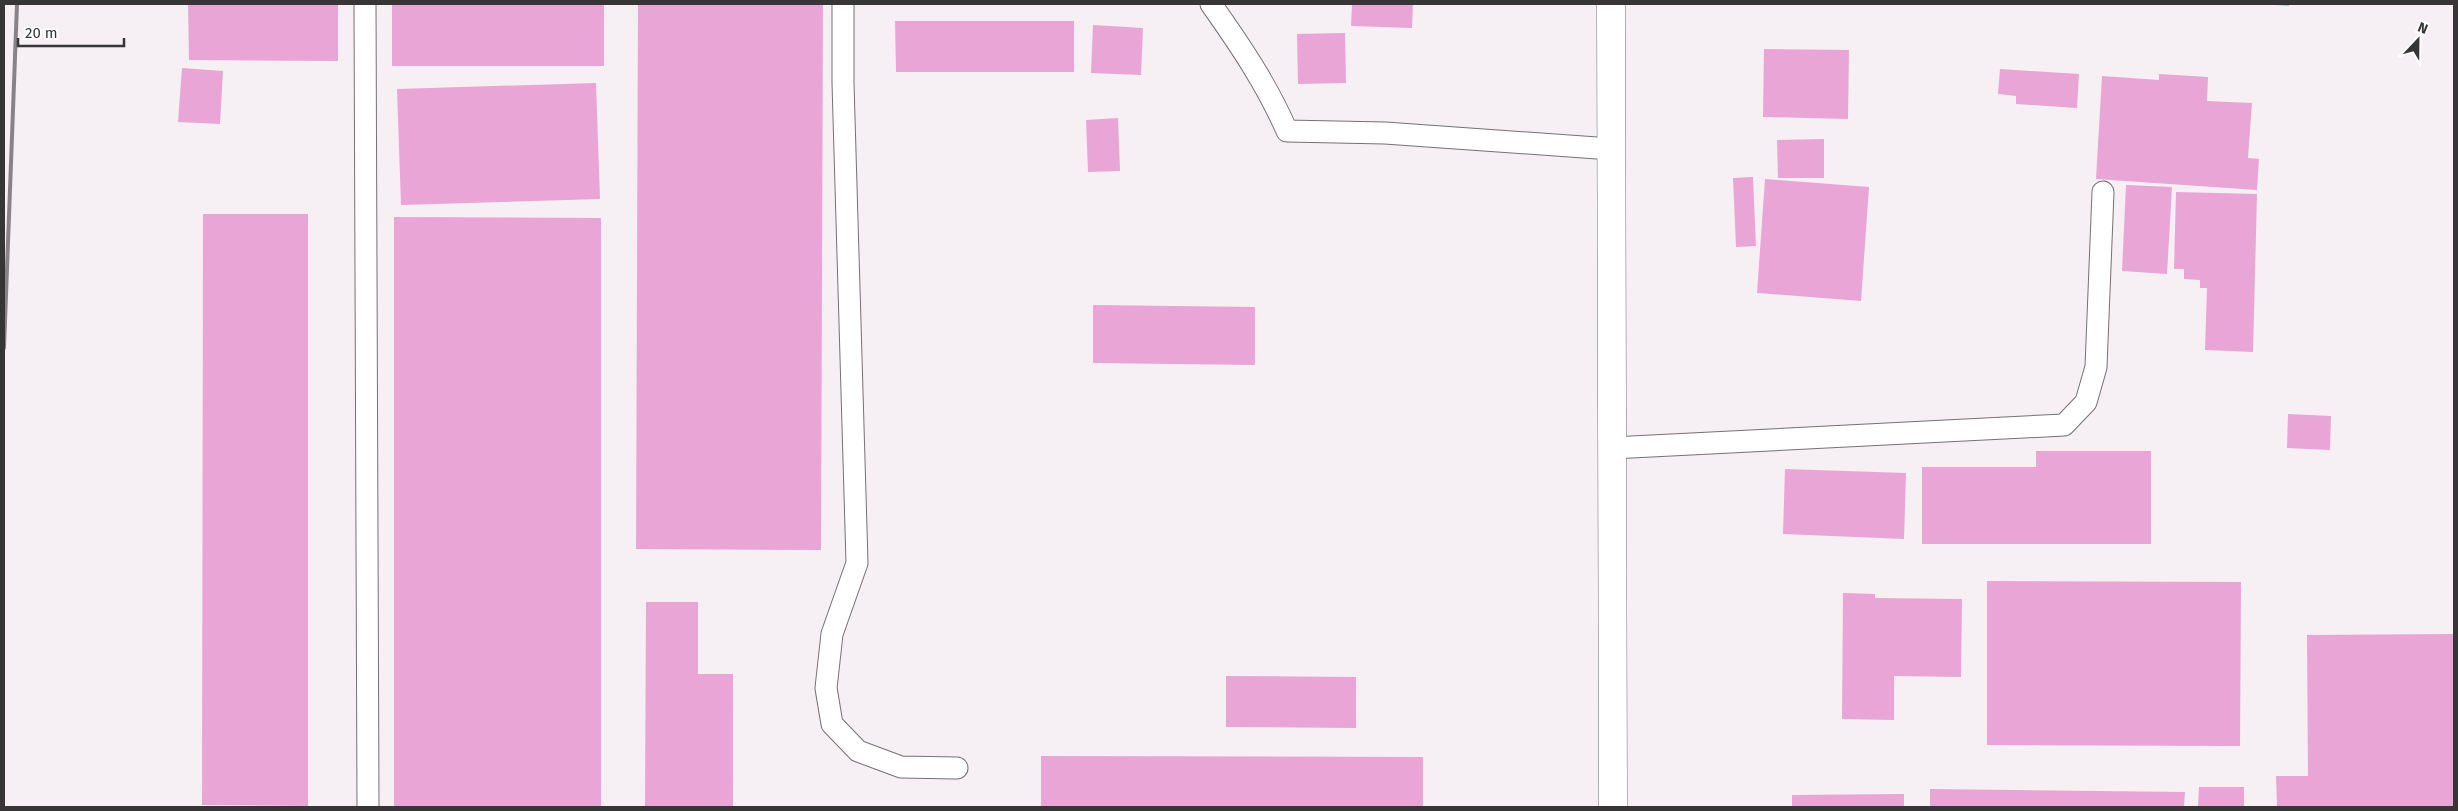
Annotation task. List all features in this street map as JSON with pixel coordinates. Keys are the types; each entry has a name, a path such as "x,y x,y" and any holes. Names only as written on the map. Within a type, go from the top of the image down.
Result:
{"street":[{"path":"1611,4 1613,807"}],"lane":[{"path":"366,4 368,807"},
{"path":"843,4 843,83 857,564 832,634 826,688 832,724 858,750 901,767 957,768"},
{"path":"1212,4 1247,54 1288,131 1385,134 1611,149"},
{"path":"1612,448 2064,425 2086,402 2096,367 2103,192"}],"building":[{"path":"188,4 338,4 338,61 189,60"},
{"path":"392,4 604,4 604,66 392,66"},
{"path":"638,4 823,4 821,550 636,549"},
{"path":"1352,4 1413,4 1412,28 1351,26"},
{"path":"2289,4 2289,6 2275,5"},
{"path":"895,21 1074,21 1074,72 896,72"},
{"path":"1093,25 1143,28 1141,75 1091,73"},
{"path":"1345,33 1346,83 1298,84 1297,34"},
{"path":"1764,49 1849,50 1848,119 1763,117"},
{"path":"182,68 223,71 220,124 178,122"},
{"path":"2000,69 2079,74 2077,108 2016,104 2016,96 1998,94"},
{"path":"2159,74 2208,77 2207,101 2252,103 2248,158 2259,159 2257,190 2096,179 2102,76 2159,80"},
{"path":"596,83 600,199 401,205 397,89"},
{"path":"1118,118 1120,171 1088,172 1086,120"},
{"path":"1824,139 1824,178 1778,178 1777,140"},
{"path":"1753,177 1756,246 1736,247 1733,178"},
{"path":"1765,179 1869,187 1861,301 1757,293"},
{"path":"2126,185 2172,187 2167,274 2122,271"},
{"path":"2176,192 2257,194 2253,352 2205,350 2207,288 2200,288 2200,280 2184,279 2184,269 2174,269"},
{"path":"203,214 308,214 308,806 202,805"},
{"path":"394,217 601,218 601,807 394,807"},
{"path":"1093,305 1255,307 1255,365 1093,363"},
{"path":"2288,414 2331,416 2330,450 2287,448"},
{"path":"2036,451 2151,451 2151,544 1922,544 1922,467 2036,467"},
{"path":"1785,469 1906,473 1904,539 1783,534"},
{"path":"1987,581 2241,582 2240,746 1987,745"},
{"path":"1843,593 1875,594 1875,598 1962,599 1961,677 1894,676 1894,720 1842,719"},
{"path":"646,602 698,602 698,674 733,674 733,807 645,807"},
{"path":"2454,634 2454,807 2277,807 2276,776 2308,776 2307,635"},
{"path":"1226,676 1356,677 1356,728 1226,727"},
{"path":"1041,756 1423,757 1423,807 1041,807"},
{"path":"2199,787 2244,787 2244,807 2198,807"},
{"path":"1930,789 2185,792 2184,807 1930,807"},
{"path":"1904,794 1904,807 1792,807 1792,795"}],"railway":[{"path":"4,348 17,4"}]}
